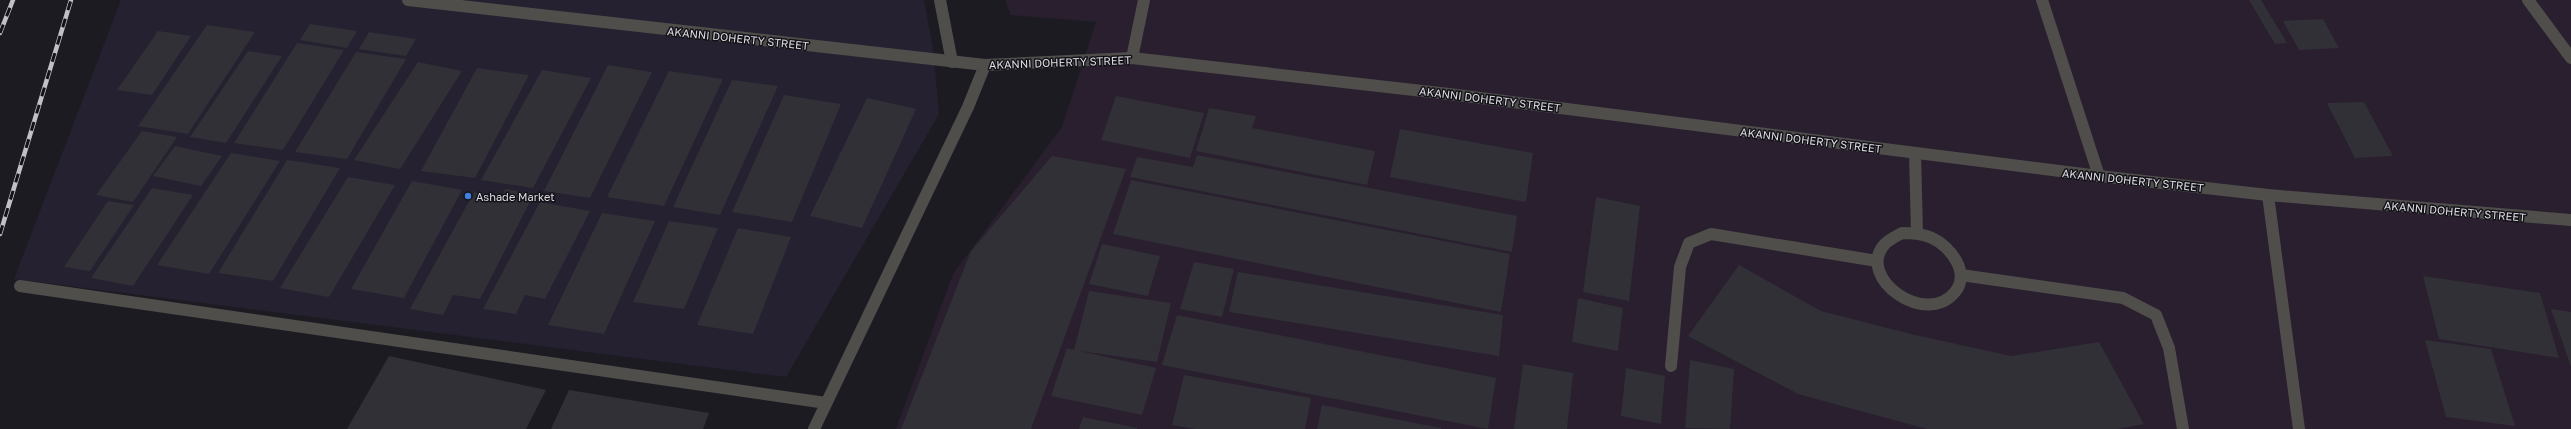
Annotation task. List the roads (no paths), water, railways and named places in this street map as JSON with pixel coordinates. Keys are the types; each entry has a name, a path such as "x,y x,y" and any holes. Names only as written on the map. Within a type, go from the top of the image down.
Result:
{"street":[{"name":"AKANNI DOHERTY STREET","path":"408,0 985,65 1132,58 1449,94 1915,154 2099,176 2268,195 2571,220"},
{"path":"940,0 952,62"},
{"path":"1132,58 1144,0"},
{"path":"2042,0 2099,176"},
{"path":"2528,0 2571,58"},
{"path":"814,429 968,107 985,65"},
{"path":"1915,154 1917,233"},
{"path":"2268,195 2299,429"},
{"path":"1902,233 1917,233 1933,238 1947,248 1956,260 1961,274 1958,288 1950,298 1936,304 1920,304 1904,298 1889,288 1880,275 1877,261 1880,248 1888,238 1902,233"},
{"path":"1671,366 1680,268 1689,243 1711,234 1877,261"},
{"path":"1961,274 2123,298 2156,315 2169,348 2183,429"},
{"path":"20,286 826,403"}],"railway":[{"path":"0,33 13,0"},
{"path":"0,234 71,0"}],"place":[{"name":"Ashade Market","path":"468,196"}]}
